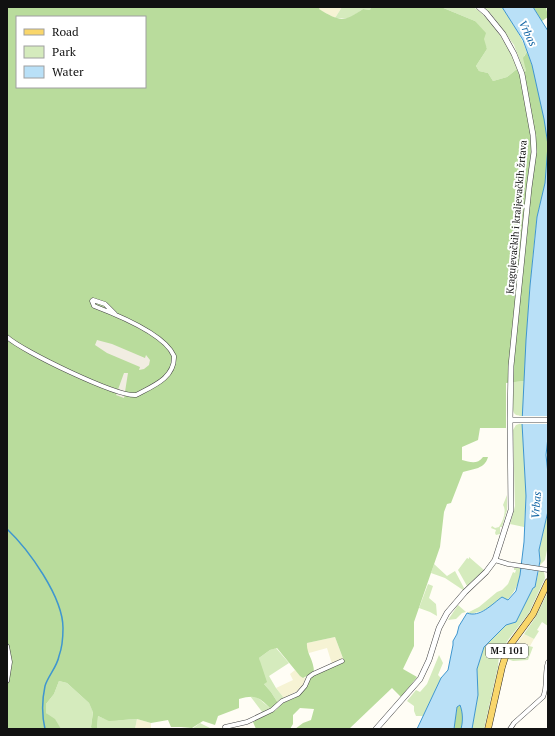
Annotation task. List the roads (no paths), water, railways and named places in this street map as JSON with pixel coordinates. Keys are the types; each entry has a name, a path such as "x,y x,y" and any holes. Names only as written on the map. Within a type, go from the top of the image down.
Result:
{"main road":[{"name":"M-I 101","path":"488,729 502,667 508,648 533,614 548,582"}],"street":[{"name":"Kragujevačkih i kraljevačkih žrtava","path":"479,7 486,13 503,34 514,54 522,74 533,135 534,152 511,366 510,420 512,505 495,560"},
{"path":"7,337 19,345 86,379 121,393 136,395 170,374 174,356 167,346 154,336 128,320 94,306 92,301 105,304 115,314"},
{"path":"510,420 548,420"},
{"path":"376,729 420,679 429,660 439,628 447,613 465,592 486,572 495,560 514,566 548,570"},
{"path":"7,646 10,662 7,681"},
{"path":"226,728 247,722 272,710 282,701 298,694 313,674 342,661"},
{"path":"510,729 514,723 543,696 548,662"}],"water":[{"name":"Vrbas","path":"502,7 533,7 548,31 548,145 532,65 523,40"},
{"name":"Vrbas","path":"548,145 548,437 546,455 548,474 548,511 539,550 540,561 535,587 533,588 516,622 506,625 484,647 477,669 478,695 472,729 461,729 462,711 460,705 457,707 454,729 417,729 441,678 448,670 453,641 459,626 467,613 477,614 502,597 508,600 516,591 520,575 524,542 526,496 522,423 526,340 537,217 545,183"}],"waterway":[{"path":"7,529 25,549 43,575 57,602 61,616 63,628 61,650 58,660 46,682 44,691 43,713 45,729"}]}
